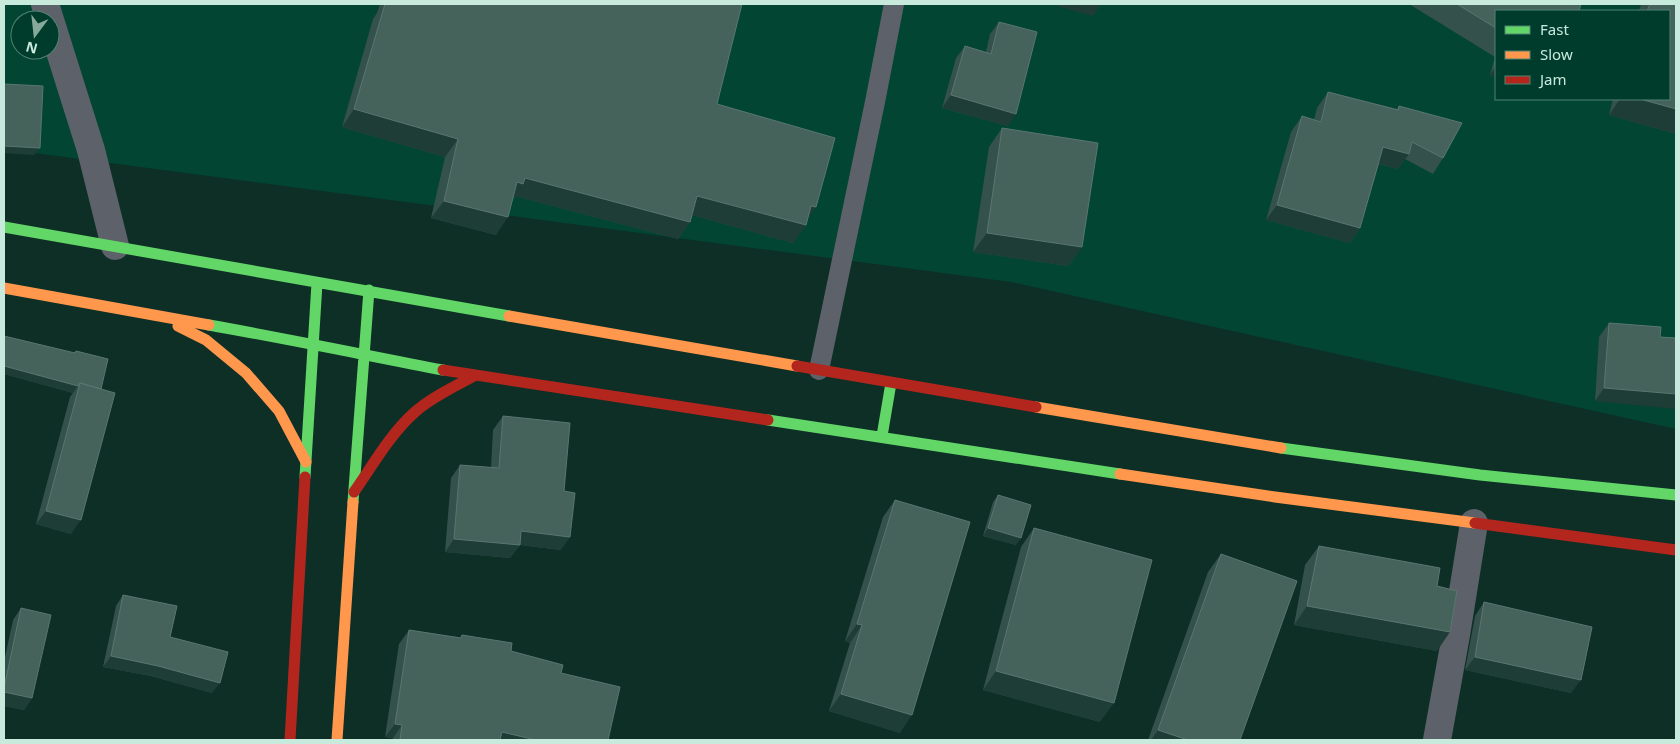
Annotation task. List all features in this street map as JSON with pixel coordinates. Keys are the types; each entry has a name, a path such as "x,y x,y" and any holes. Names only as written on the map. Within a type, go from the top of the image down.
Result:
{"main road":[{"path":"4,227 891,383 1275,447 1480,474 1676,494"},
{"path":"290,740 317,283"},
{"path":"4,288 312,343 363,355 474,376 882,436 1275,497 1676,550"},
{"path":"337,740 369,290"},
{"path":"157,315 206,340 246,372 279,410 306,462"},
{"path":"354,492 394,434 415,412 439,394 474,376"},
{"path":"882,436 891,383"}],"street":[{"path":"45,4 91,150 115,246"},
{"path":"1437,740 1474,523"}],"lane":[{"path":"819,370 894,4"}],"shaded area":[{"path":"4,4 1676,4 1676,429 1011,282 4,149"}],"building":[{"path":"385,4 742,4 717,104 835,138 816,207 811,206 806,225 697,196 690,222 525,178 523,184 517,182 508,217 444,201 458,139 354,109"},
{"path":"1457,4 1581,4 1579,10 1495,10 1495,27"},
{"path":"1650,4 1676,4 1676,109 1644,100 1670,100 1670,10 1647,10"},
{"path":"999,22 1037,32 1016,114 951,95 965,46 991,54"},
{"path":"4,84 43,86 40,148 4,146"},
{"path":"1328,92 1398,110 1399,106 1462,123 1443,158 1412,142 1409,154 1383,147 1360,228 1277,205 1302,116 1321,122"},
{"path":"1002,128 1098,143 1082,247 987,233"},
{"path":"1609,323 1661,327 1660,337 1676,338 1676,394 1604,388"},
{"path":"4,336 108,359 101,389 80,383 78,386 4,366"},
{"path":"80,383 115,393 81,520 46,511"},
{"path":"503,416 570,423 564,491 575,493 570,537 521,531 520,545 454,539 460,465 499,468"},
{"path":"998,495 1031,505 1021,538 988,528"},
{"path":"895,500 970,522 912,715 841,694 862,625 857,624"},
{"path":"1034,528 1152,560 1114,703 996,671"},
{"path":"1319,546 1440,568 1437,586 1457,591 1450,632 1307,606"},
{"path":"1221,554 1297,581 1240,740 1188,740 1158,730"},
{"path":"123,595 177,606 170,637 228,652 220,683 158,666 111,656"},
{"path":"1484,602 1592,627 1581,680 1475,657"},
{"path":"21,608 51,615 32,698 4,692"},
{"path":"409,630 461,638 462,635 512,643 511,651 563,665 561,673 620,687 608,740 536,740 502,732 500,740 400,740 402,725 395,724"}],"traffic: fast":[{"path":"4,227 509,316"},
{"path":"305,477 317,283"},
{"path":"353,502 369,290"},
{"path":"209,325 443,370"},
{"path":"882,436 891,383"},
{"path":"768,420 1120,474"},
{"path":"1281,448 1480,475 1676,495"}],"traffic: slow":[{"path":"4,288 209,325"},
{"path":"509,316 797,366"},
{"path":"178,326 206,340 246,373 279,411 306,462"},
{"path":"1036,407 1281,448"},
{"path":"1120,474 1275,497 1475,523"},
{"path":"337,740 353,502"}],"traffic: jam":[{"path":"797,366 1036,407"},
{"path":"443,370 768,420"},
{"path":"354,492 390,440 415,412 443,393 474,376"},
{"path":"290,740 305,477"},
{"path":"1475,523 1676,550"}]}
